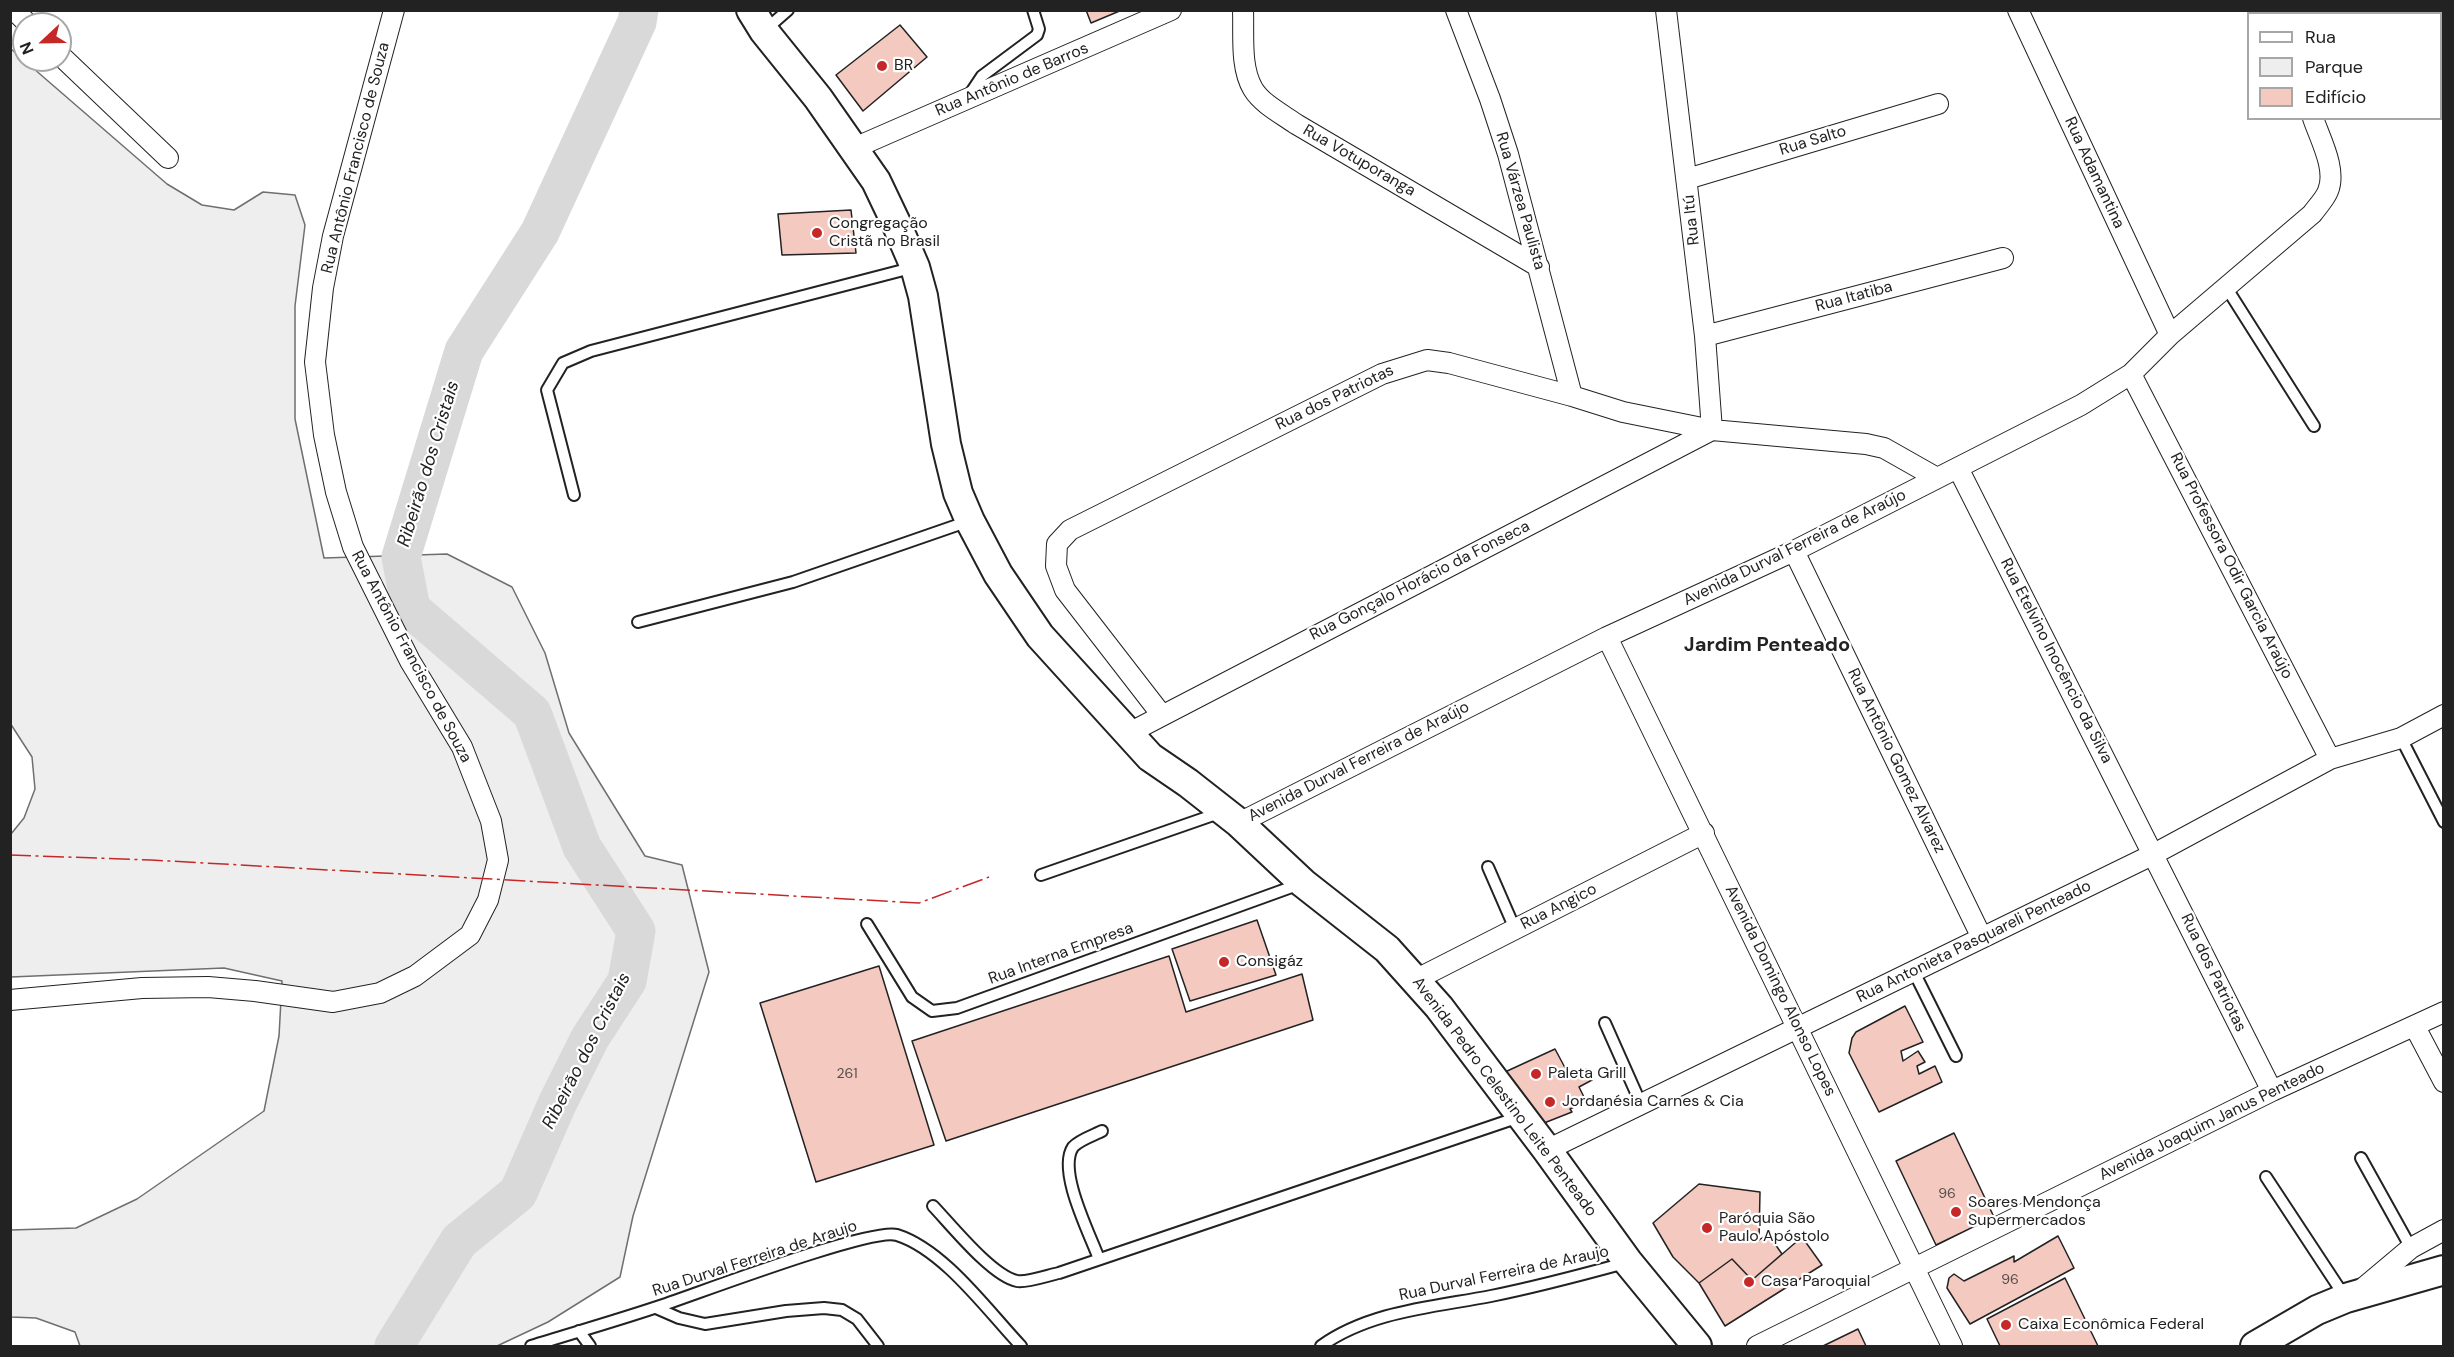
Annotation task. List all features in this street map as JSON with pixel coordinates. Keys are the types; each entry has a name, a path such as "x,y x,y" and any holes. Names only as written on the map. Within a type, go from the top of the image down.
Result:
{"street":[{"name":"Rua Antônio Francisco de Souza","path":"10,1000 142,988 208,987 333,1002 380,993 415,976 470,935 488,900 498,860 491,821 462,747 410,660 353,547 336,492 324,435 315,362 323,288 333,236 394,10"},
{"name":"Rua Antônio de Barros","path":"852,149 1172,10"},
{"name":"Rua Votuporanga","path":"1243,10 1246,73 1253,90 1266,103 1296,124 1539,267"},
{"name":"Rua Várzea Paulista","path":"1456,10 1490,99 1539,267 1572,396"},
{"name":"Rua Itú","path":"1666,10 1705,336 1712,430"},
{"name":"Rua Adamantina","path":"2018,10 2170,335"},
{"name":"Avenida Pedro Celestino Leite Penteado","path":"757,21 818,98 876,181 915,267 923,296 946,444 958,493 998,574 1040,636 1150,757 1231,817 1303,883 1387,950 1415,980 1439,1007 1522,1116 1628,1262 1697,1347"},
{"path":"72,66 168,158"},
{"name":"Rua Salto","path":"1687,178 1938,104"},
{"name":"Avenida Durval Ferreira de Araújo","path":"1231,817 1607,637 1794,551 2081,405 2132,374 2170,335 2312,214 2328,192 2331,179 2328,163 2314,120"},
{"name":"Rua Itatiba","path":"1705,336 2003,258"},
{"name":"Rua dos Patriotas","path":"1161,714 1065,590 1056,566 1057,544 1070,530 1371,379 1403,366 1426,360 1449,363 1623,412 1712,430 1866,444 1884,448 1937,478"},
{"name":"Rua Professora Odir Garcia Araújo","path":"2132,374 2330,759"},
{"name":"Rua Gonçalo Horácio da Fonseca","path":"1129,733 1161,714 1712,430"},
{"name":"Rua Etelvino Inocêncio da Silva","path":"1958,468 2154,854"},
{"name":"Rua Antônio Gomez Alvarez","path":"1794,551 1982,939"},
{"name":"Avenida Domingo Alonso Lopes","path":"1607,637 1952,1347"},
{"name":"Rua Antonieta Pasquareli Penteado","path":"1547,1150 2154,854 2330,759 2401,738 2444,716"},
{"name":"Rua Angico","path":"1415,980 1704,833"},
{"name":"Rua dos Patriotas","path":"2154,854 2272,1091"},
{"name":"Avenida Joaquim Janus Penteado","path":"1757,1347 2272,1091 2444,1012"},
{"path":"2415,1027 2444,1082"},
{"path":"2351,1296 2411,1248 2444,1230"},
{"path":"2254,1347 2317,1310 2351,1296 2444,1270"}],"lane":[{"path":"757,21 788,10"},
{"path":"966,100 982,76 1037,35 1039,29 1033,10"},
{"path":"574,495 547,390 563,363 591,351 915,267"},
{"path":"2226,287 2314,426"},
{"path":"638,622 793,582 970,521"},
{"path":"2401,738 2444,822"},
{"path":"1041,875 1231,817"},
{"path":"1488,867 1515,929"},
{"name":"Rua Interna Empresa","path":"867,924 912,997 932,1011 957,1008 1303,883"},
{"path":"1914,972 1956,1056"},
{"path":"1605,1023 1641,1104"},
{"path":"933,1206 982,1257 1002,1274 1019,1282 1059,1273 1522,1116"},
{"path":"1099,1259 1070,1182 1068,1160 1074,1146 1102,1131"},
{"path":"2361,1158 2411,1248"},
{"path":"2266,1177 2351,1296"},
{"name":"Rua Durval Ferreira de Araujo","path":"531,1347 656,1308 828,1249 870,1236 893,1234 914,1241 942,1261 1021,1347"},
{"name":"Rua Durval Ferreira de Araujo","path":"1321,1347 1361,1326 1408,1309 1492,1296 1628,1262"},
{"path":"656,1308 679,1318 705,1324 786,1311 824,1308 842,1310 857,1319 878,1347"},
{"path":"579,1331 590,1347"}],"green space":[{"path":"11,49 12,72 38,72 167,184 202,205 234,210 263,192 295,195 305,225 295,306 295,419 324,558 447,554 512,587 545,653 569,733 645,856 682,865 709,972 633,1216 620,1277 548,1322 497,1346 80,1346 75,1332 36,1318 11,1317 11,1230 76,1228 137,1199 264,1111 279,1036 282,981 224,968 11,977 11,834 24,818 35,789 32,757 10,723"}],"building":[{"path":"1086,10 1122,10 1091,23"},
{"name":"BR","path":"900,25 927,57 863,111 836,75"},
{"name":"Congregação Cristã no Brasil","path":"851,210 856,253 782,255 778,214"},
{"name":"Consigáz","path":"1257,920 1276,975 1190,1001 1172,949"},
{"path":"1169,956 1186,1012 1302,974 1313,1020 946,1141 912,1041"},
{"path":"879,966 934,1145 816,1182 760,1003"},
{"path":"1905,1006 1923,1042 1901,1051 1903,1061 1918,1051 1925,1062 1917,1066 1919,1074 1935,1066 1942,1082 1879,1112 1849,1053 1852,1038 1856,1032"},
{"path":"1555,1049 1570,1077 1586,1069 1592,1080 1579,1087 1584,1097 1578,1100 1580,1104 1570,1109 1572,1112 1539,1125 1505,1072"},
{"path":"1954,1133 1994,1217 1936,1245 1896,1161"},
{"name":"Paróquia São Paulo Apóstolo","path":"1699,1184 1760,1192 1759,1240 1768,1234 1782,1254 1752,1280 1732,1259 1699,1283 1673,1257 1653,1223"},
{"path":"2058,1236 2074,1268 1970,1324 1947,1288 1949,1278 1954,1274 1964,1281 2014,1256 2014,1262"},
{"name":"Casa Paroquial","path":"1802,1237 1822,1265 1725,1326 1699,1283 1732,1259 1752,1280"},
{"path":"2065,1278 2098,1346 2000,1346 1987,1319"},
{"path":"1858,1329 1866,1346 1823,1346"}],"waterway":[{"name":"Ribeirão dos Cristais","path":"394,1346 459,1241 518,1193 558,1102 590,1038 627,981 636,931 582,847 532,713 411,609 401,557 464,351 540,232 637,22 639,10"}],"power":[{"path":"10,855 151,860 919,903 989,877"}],"place":[{"name":"BR","path":"882,66"},
{"name":"Congregação Cristã no Brasil","path":"817,233"},
{"name":"Consigáz","path":"1224,962"},
{"name":"Paleta Grill","path":"1536,1074"},
{"name":"Jordanésia Carnes & Cia","path":"1550,1102"},
{"name":"Soares Mendonça Supermercados","path":"1956,1212"},
{"name":"Paróquia São Paulo Apóstolo","path":"1707,1228"},
{"name":"Casa Paroquial","path":"1749,1282"},
{"name":"Caixa Econômica Federal","path":"2006,1325"}],"district":[{"name":"Jardim Penteado","path":"1767,646"}]}
